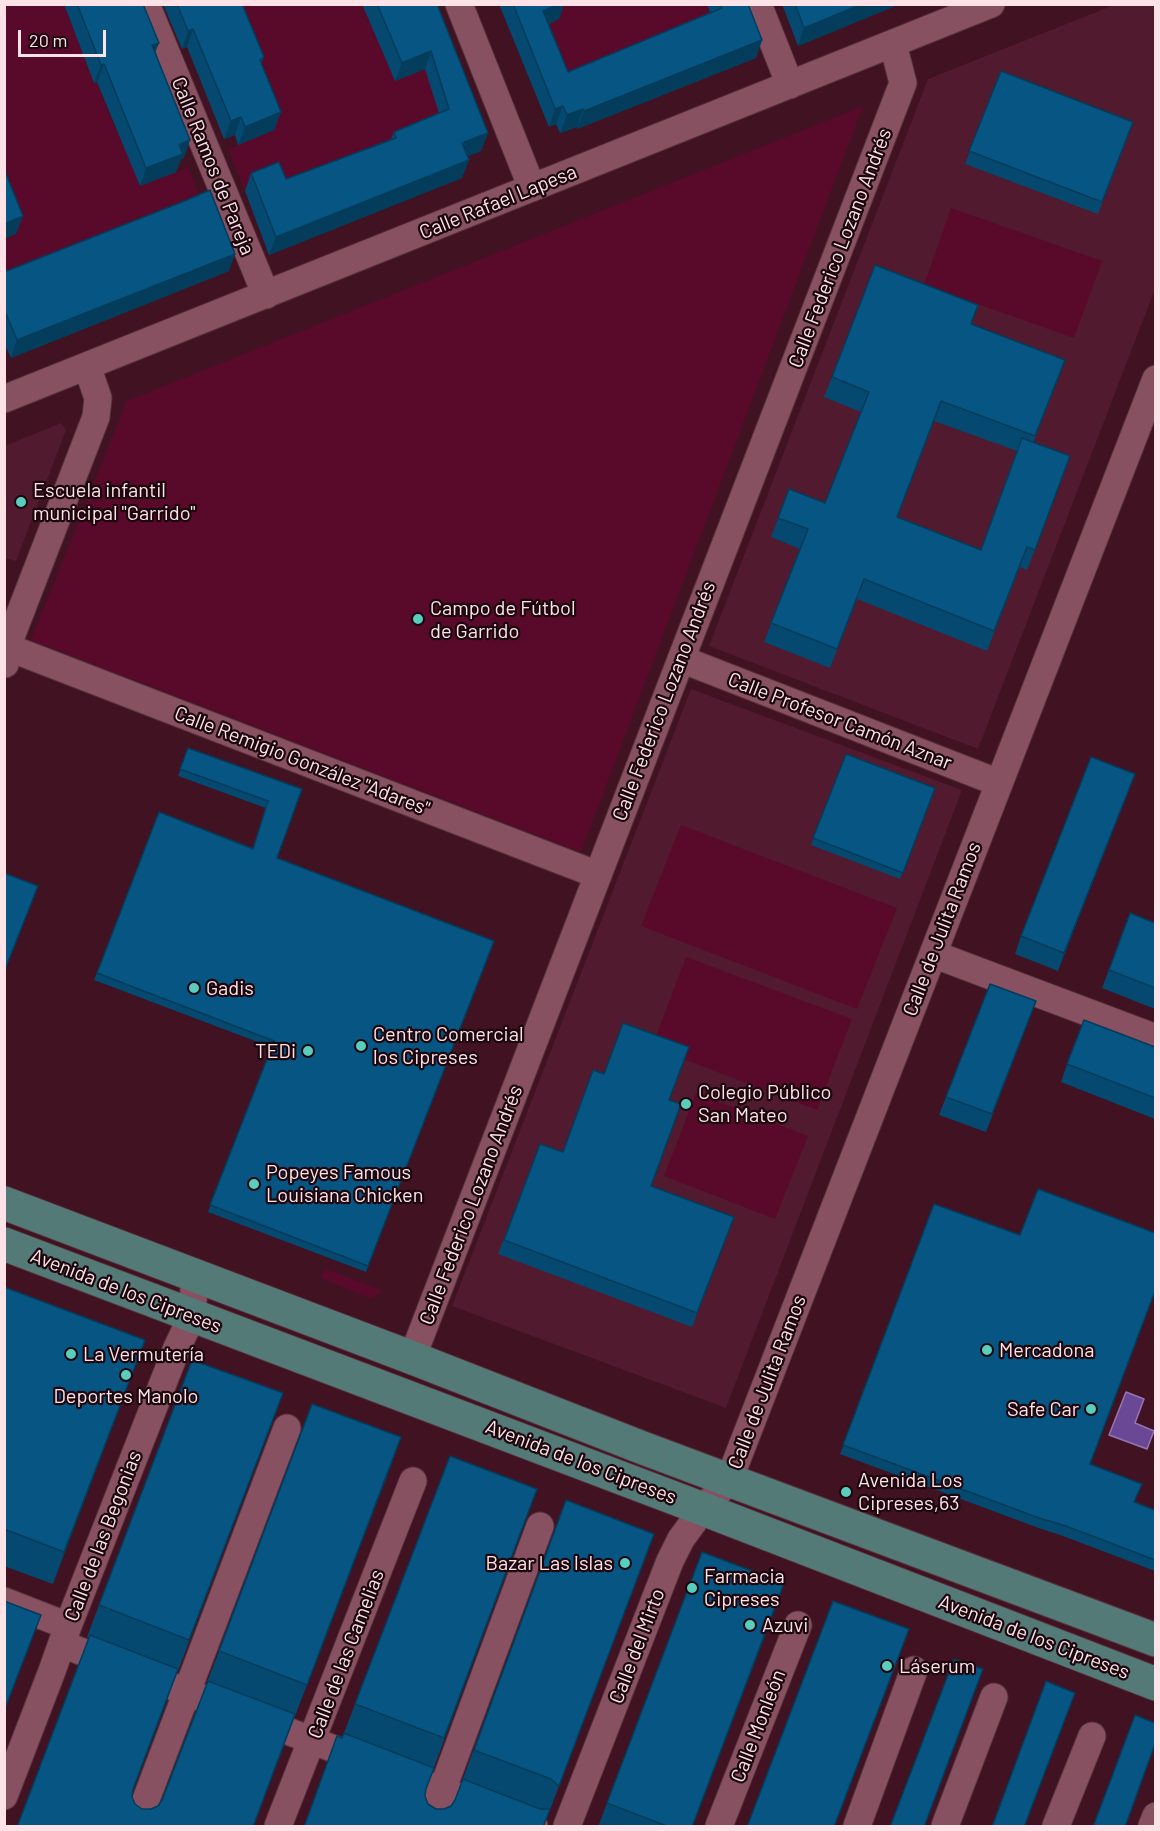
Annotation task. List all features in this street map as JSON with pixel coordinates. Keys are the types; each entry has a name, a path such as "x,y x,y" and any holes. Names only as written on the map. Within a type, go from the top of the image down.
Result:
{"main road":[{"name":"Avenida de los Cipreses","path":"4,1203 643,1448 1155,1640"},
{"name":"Avenida de los Cipreses","path":"4,1244 703,1509 1155,1684"}],"street":[{"name":"Calle Ramos de Pareja","path":"146,4 266,295"},
{"path":"459,4 532,188"},
{"path":"758,4 790,85"},
{"name":"Calle Rafael Lapesa","path":"4,399 991,4"},
{"name":"Calle Federico Lozano Andrés","path":"412,1358 903,83 893,44"},
{"path":"6,656 96,417 98,398 87,366"},
{"name":"Calle de Julita Ramos","path":"729,1480 1155,379"},
{"name":"Calle Remigio González \"Adares\"","path":"6,656 598,875"},
{"name":"Calle Profesor Camón Aznar","path":"681,659 999,783"},
{"path":"933,954 1155,1038"},
{"name":"Calle de las Begonias","path":"4,1796 176,1350 192,1316 195,1276"},
{"path":"136,1827 287,1428"},
{"name":"Calle del Mirto","path":"567,1827 670,1561 681,1539 703,1509 729,1480"},
{"name":"Calle de las Camelias","path":"278,1827 413,1481"},
{"path":"429,1827 540,1526"},
{"path":"4,1601 65,1635 187,1692 534,1827"},
{"name":"Calle Monleón","path":"719,1827 798,1625"},
{"path":"857,1827 914,1670"},
{"path":"945,1827 994,1697"},
{"path":"1056,1827 1092,1736"},
{"path":"1152,1827 1155,1816"}],"shaded area":[{"path":"5,5 64,5 94,83 97,82 117,134 120,133 176,172 188,167 203,207 180,217 205,281 175,293 149,231 5,287"},
{"path":"228,5 362,5 395,80 445,61 443,127 335,177 273,180 245,191 228,149 274,130"},
{"path":"553,5 707,5 715,26 587,79 525,66 513,39 559,19"},
{"path":"1114,5 1155,5 1155,289 978,749 709,646 928,79"},
{"path":"863,106 581,852 31,640 127,401"},
{"path":"951,208 1102,261 1074,338 924,285"},
{"name":"Escuela infantil municipal \"Garrido\"","path":"61,423 66,430 16,561 5,558 5,446"},
{"name":"Colegio Público San Mateo","path":"691,689 962,790 726,1408 452,1306"},
{"path":"681,825 897,908 857,1009 641,926"},
{"path":"686,957 852,1019 817,1110 652,1047"},
{"path":"696,1093 808,1136 775,1219 664,1176"},
{"path":"325,1269 382,1290 373,1298 369,1298 321,1278"},
{"path":"1126,1392 1144,1399 1135,1423 1154,1431 1147,1449 1109,1435"}],"building":[{"path":"77,4 143,4 159,43 152,45 190,140 179,145 183,154 146,168"},
{"path":"177,4 242,4 264,57 260,60 281,112 245,127 241,117 231,121 193,29 188,31"},
{"path":"377,4 437,4 488,133 462,143 469,160 276,237 251,173 279,162 286,179 396,138 394,132 449,109 431,51 402,63"},
{"path":"513,4 558,4 543,11 568,72 722,8 720,4 748,4 762,40 584,111 583,109 567,115 563,106 555,109"},
{"path":"795,4 862,4 804,28"},
{"path":"1001,71 1133,122 1102,202 969,151"},
{"path":"4,169 23,216 4,224"},
{"path":"210,190 235,254 17,340 4,309 4,272"},
{"path":"875,265 978,305 971,324 1065,360 1035,436 941,401 897,517 981,550 1022,438 1070,456 1035,550 1027,547 994,631 864,579 837,649 771,623 808,529 778,518 789,489 825,503 869,392 832,377"},
{"name":"Centro Comercial los Cipreses","path":"188,748 302,789 277,858 494,941 368,1266 210,1205 274,1041 97,973 159,812 253,849 268,801 180,769"},
{"path":"846,754 935,788 903,873 813,838"},
{"path":"1091,757 1135,774 1064,953 1021,936"},
{"path":"4,873 38,886 4,972"},
{"path":"1130,913 1155,923 1155,988 1109,970"},
{"path":"990,984 1036,1001 992,1114 946,1097"},
{"path":"1084,1020 1155,1047 1155,1098 1067,1064"},
{"path":"623,1023 689,1047 669,1100 681,1104 651,1186 734,1217 697,1313 504,1240 540,1144 563,1152 593,1070 604,1074"},
{"name":"Mercadona","path":"1038,1189 1155,1233 1155,1291 1090,1464 1142,1484 1134,1502 1155,1510 1155,1560 843,1445 934,1204 1020,1235"},
{"path":"4,1287 145,1340 64,1552 4,1529"},
{"path":"192,1360 283,1393 189,1640 99,1605"},
{"path":"312,1404 401,1437 307,1685 219,1651"},
{"path":"450,1456 537,1489 444,1738 355,1704"},
{"path":"566,1500 654,1534 559,1786 551,1779 474,1750"},
{"path":"702,1552 784,1583 692,1827 669,1827 607,1803"},
{"path":"4,1601 41,1615 4,1711"},
{"path":"833,1601 909,1629 834,1827 747,1827"},
{"path":"90,1635 178,1669 133,1789 132,1797 135,1804 142,1809 158,1806 162,1800 208,1681 295,1714 253,1827 17,1827"},
{"path":"954,1659 983,1669 924,1827 890,1827"},
{"path":"1046,1681 1075,1693 1024,1827 992,1827"},
{"path":"1135,1715 1155,1723 1155,1744 1125,1827 1093,1827"},
{"path":"344,1733 434,1768 425,1796 428,1804 436,1809 451,1806 463,1779 540,1809 550,1809 543,1827 304,1827 337,1736 342,1738"}],"place":[{"name":"Escuela infantil municipal \"Garrido\"","path":"21,502"},
{"name":"Campo de Fútbol de Garrido","path":"418,619"},
{"name":"Gadis","path":"194,988"},
{"name":"Centro Comercial los Cipreses","path":"361,1046"},
{"name":"TEDi","path":"308,1051"},
{"name":"Colegio Público San Mateo","path":"686,1104"},
{"name":"Popeyes Famous Louisiana Chicken","path":"254,1184"},
{"name":"Mercadona","path":"987,1350"},
{"name":"La Vermutería","path":"71,1354"},
{"name":"Deportes Manolo","path":"126,1375"},
{"name":"Safe Car","path":"1091,1409"},
{"name":"Avenida Los Cipreses,63","path":"846,1492"},
{"name":"Bazar Las Islas","path":"625,1563"},
{"name":"Farmacia Cipreses","path":"692,1588"},
{"name":"Azuvi","path":"750,1625"},
{"name":"Láserum","path":"887,1666"}]}
